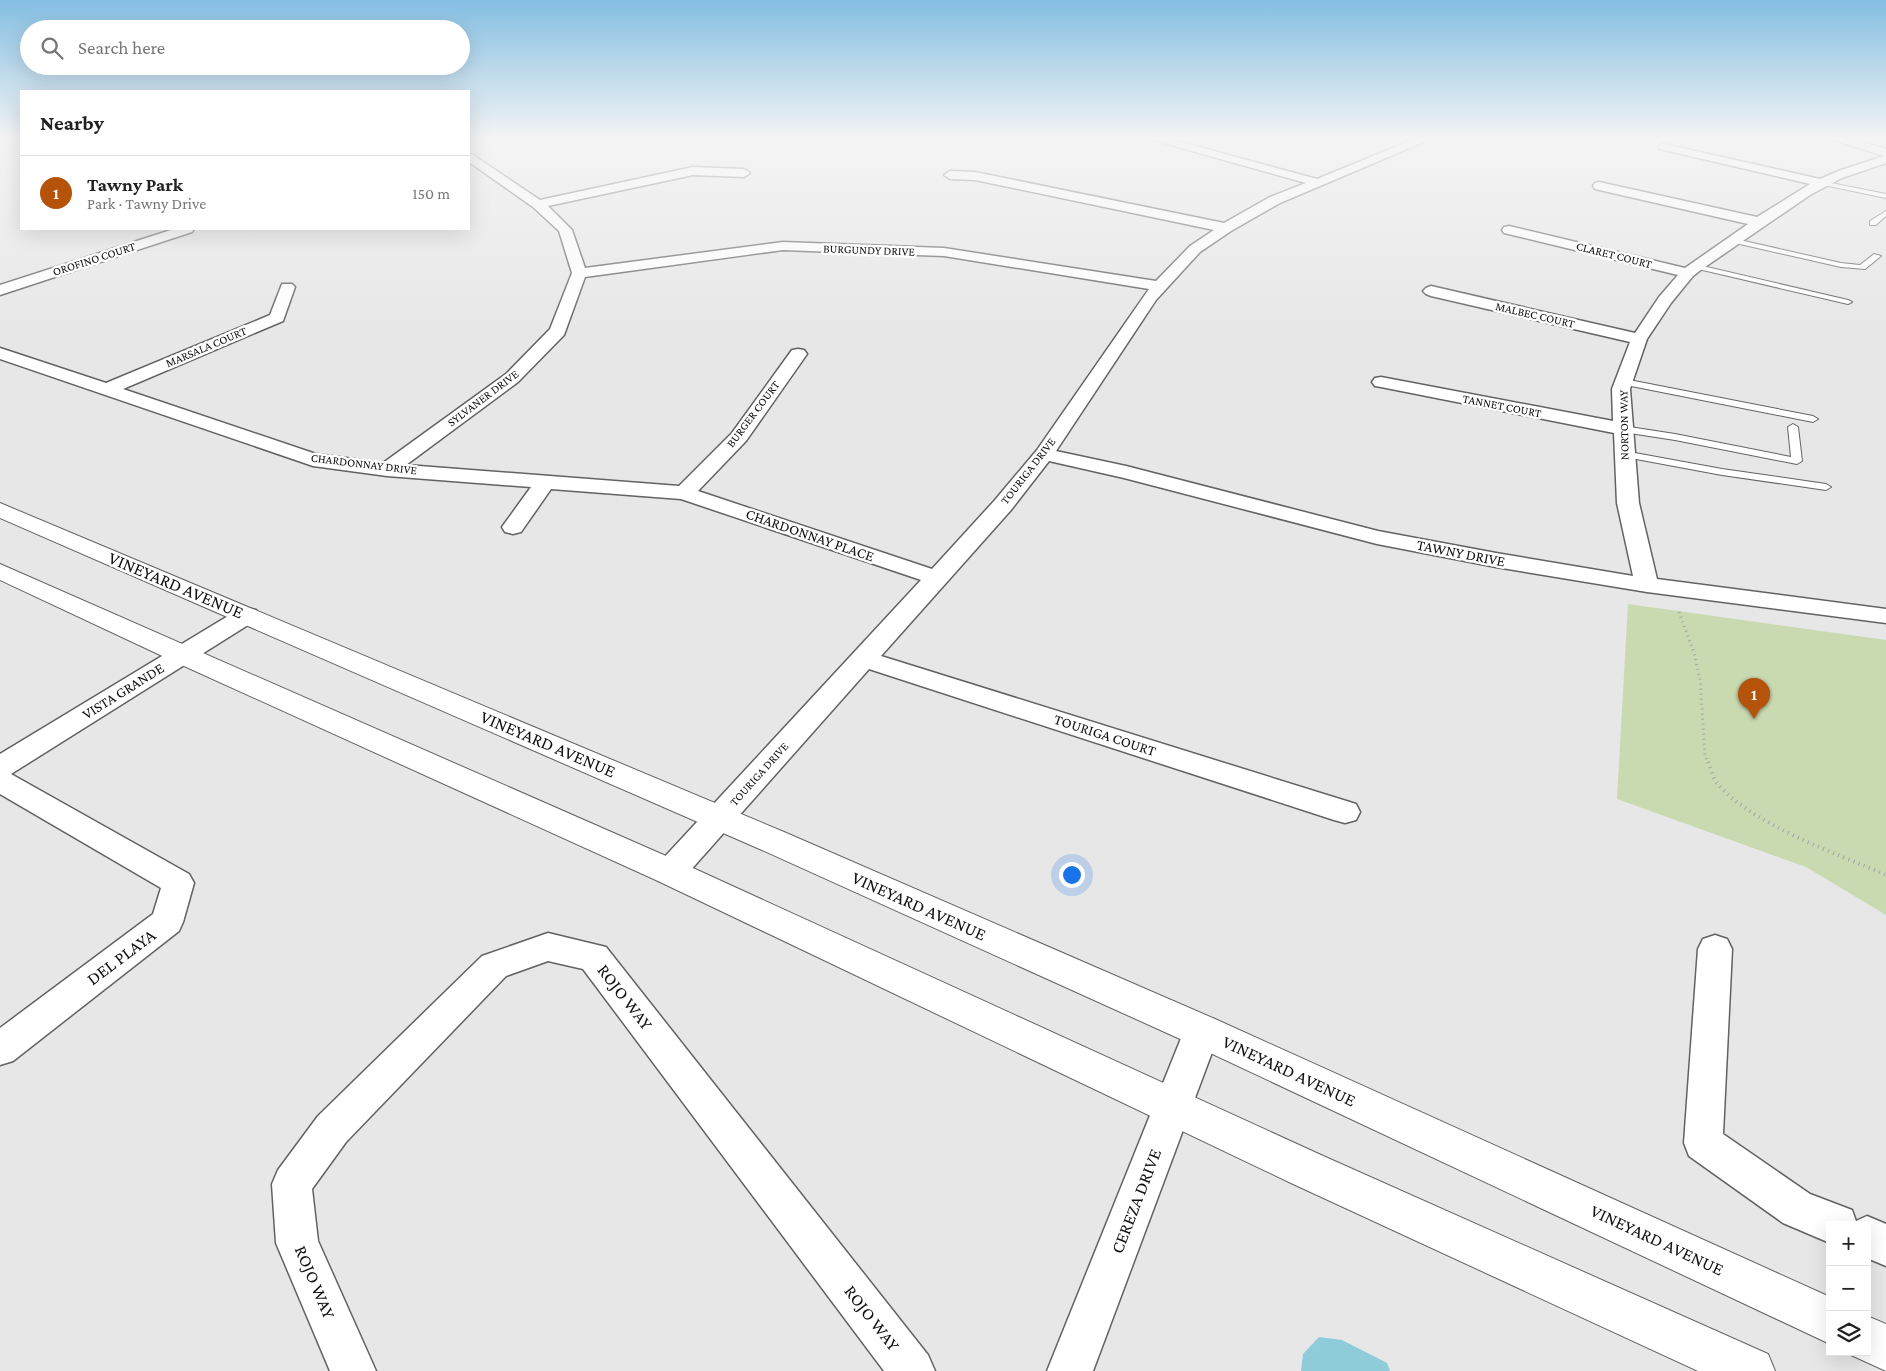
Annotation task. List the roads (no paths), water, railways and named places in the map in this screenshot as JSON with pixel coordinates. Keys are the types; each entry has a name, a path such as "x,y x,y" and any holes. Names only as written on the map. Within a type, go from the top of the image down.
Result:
{"street":[{"path":"535,202 565,230 579,273"},
{"path":"538,204 547,202"},
{"path":"1100,202 1226,228"},
{"name":"TOURIGA DRIVE","path":"670,872 1003,505 1044,454 1158,286 1195,249 1226,228 1272,202"},
{"path":"1670,202 1759,222"},
{"name":"NORTON WAY","path":"1647,585 1628,503 1621,389 1639,339 1665,300 1693,270 1759,222 1791,202"},
{"name":"OROFINO COURT","path":"0,290 184,230"},
{"name":"CLARET COURT","path":"1510,230 1693,270"},
{"name":"BURGUNDY DRIVE","path":"579,273 783,246 944,252 1158,286"},
{"name":"SYLVANER DRIVE","path":"387,470 512,378 558,331 579,273"},
{"name":"MARSALA COURT","path":"106,390 277,318 287,287"},
{"name":"MALBEC COURT","path":"1431,291 1639,339"},
{"name":"CHARDONNAY DRIVE","path":"0,353 313,460 387,470 684,493"},
{"name":"BURGER COURT","path":"684,493 739,437 798,354"},
{"name":"TANNET COURT","path":"1381,382 1623,429"},
{"name":"TAWNY DRIVE","path":"1044,454 1126,472 1377,537 1496,560 1647,585 1886,616"},
{"path":"513,527 546,481"},
{"name":"CHARDONNAY PLACE","path":"684,493 936,578"},
{"name":"VINEYARD AVENUE","path":"0,510 720,817 1202,1031 1826,1319"},
{"path":"0,571 182,655 670,872 1172,1107 1751,1371"},
{"name":"VISTA GRANDE","path":"0,767 247,615"},
{"name":"TOURIGA COURT","path":"864,659 1346,812"},
{"name":"DEL PLAYA","path":"0,781 178,883 167,922 0,1049"},
{"name":"ROJO WAY","path":"353,1371 297,1243 292,1184 332,1129 494,966 548,947 594,957 912,1371"},
{"path":"1715,949 1703,1142 1797,1209 1826,1221"},
{"name":"CEREZA DRIVE","path":"1070,1371 1202,1031"},
{"path":"1871,1239 1886,1245"},
{"path":"1871,1341 1886,1348"}],"lane":[{"path":"1873,222 1886,213"},
{"path":"1734,240 1841,265 1862,267 1876,256"},
{"path":"1693,270 1848,302"},
{"path":"1624,382 1812,419"},
{"path":"1623,429 1675,437 1797,461 1793,428"},
{"path":"1624,454 1722,472 1826,487"}],"water":[{"path":"1319,1337 1342,1340 1387,1363 1390,1371 1301,1371 1303,1354"}],"place":[{"name":"Tawny Park","path":"1754,719"}]}
